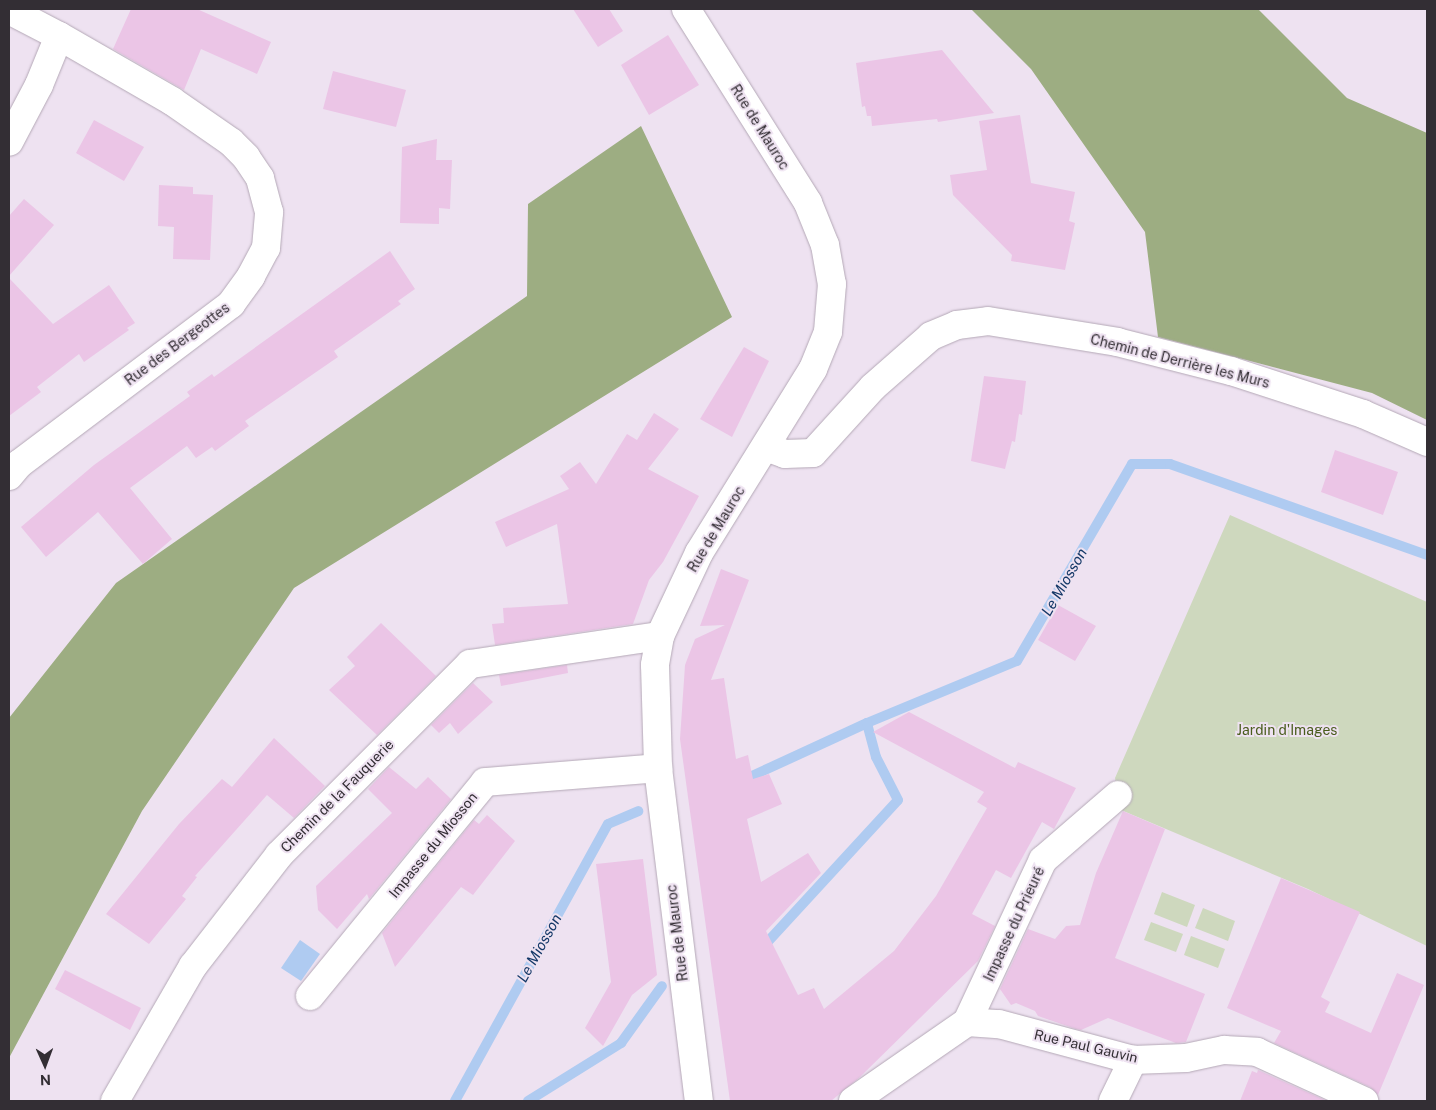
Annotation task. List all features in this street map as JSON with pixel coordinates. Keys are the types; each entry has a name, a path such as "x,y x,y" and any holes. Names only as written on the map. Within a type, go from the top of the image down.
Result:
{"street":[{"name":"Rue de Mauroc","path":"686,9 808,202 825,246 832,284 824,342 813,369 699,553 660,636 655,665 658,768 699,1101"},
{"name":"Rue des Bergeottes","path":"9,10 59,36 172,101 231,142 246,157 260,178 269,212 266,248 252,276 231,304 20,464 9,476"},
{"path":"9,142 39,85 59,36"},
{"name":"Chemin de Derrière les Murs","path":"766,447 785,454 813,453 873,387 931,336 957,325 988,321 1117,342 1231,371 1363,414 1427,442"},
{"name":"Chemin de la Fauquerie","path":"115,1101 193,966 279,855 470,664 660,636"},
{"name":"Impasse du Miosson","path":"310,996 485,782 658,768"},
{"name":"Impasse du Prieuré","path":"967,1022 1043,860 1118,795"},
{"path":"853,1101 967,1022"},
{"name":"Rue Paul Gauvin","path":"967,1022 999,1024 1133,1060 1186,1058 1224,1050 1257,1052 1364,1101"},
{"path":"1113,1101 1133,1060"}],"green space":[{"path":"971,9 1258,9 1347,98 1427,133 1427,420 1372,393 1158,337 1145,232 1031,69"},
{"path":"641,126 732,317 294,588 142,811 9,1058 9,718 116,583 527,296 528,204"},
{"name":"Jardin d'Images","path":"1230,515 1427,602 1427,946 1308,889 1121,810 1115,778"},
{"path":"1162,892 1195,905 1187,927 1154,914"},
{"path":"1203,908 1235,921 1228,941 1195,928"},
{"path":"1151,922 1183,934 1176,952 1144,940"},
{"path":"1191,936 1225,949 1218,968 1184,955"}],"water":[{"path":"300,940 320,954 301,981 281,968"}],"building":[{"path":"131,9 197,9 271,42 257,74 201,49 184,90 113,49"},
{"path":"573,9 609,9 623,31 598,47"},
{"path":"668,35 699,85 649,115 621,65"},
{"path":"942,50 994,113 938,122 937,119 872,126 871,116 867,116 865,106 862,107 856,63"},
{"path":"333,71 406,90 396,127 323,109"},
{"path":"1020,115 1031,183 1075,192 1069,221 1075,223 1065,270 1011,261 1012,255 953,195 950,175 987,170 979,121"},
{"path":"94,120 144,147 124,181 76,153"},
{"path":"437,139 436,160 452,160 450,209 439,208 439,224 400,223 402,147"},
{"path":"159,185 193,187 193,194 213,195 210,260 173,259 174,227 158,226"},
{"path":"24,199 54,225 9,276 9,216"},
{"path":"390,251 415,289 398,301 401,304 334,351 338,357 245,421 249,426 215,451 212,447 196,458 187,446 130,488 172,539 143,564 98,512 46,557 21,527 94,465 190,396 187,392 212,374 214,377"},
{"path":"9,278 53,324 109,285 135,323 127,328 129,330 84,362 79,354 37,387 41,392 9,416"},
{"path":"744,347 769,361 732,437 700,419"},
{"path":"984,376 1026,381 1022,415 1019,414 1015,442 1012,441 1005,469 971,461"},
{"path":"654,413 679,429 648,469 699,496 663,562 649,580 633,624 495,645 492,624 504,623 503,608 568,604 557,524 506,547 495,522 569,489 560,476 580,462 596,484 627,434 637,440"},
{"path":"1335,450 1398,472 1383,515 1321,492"},
{"path":"721,569 749,580 711,680 724,678 736,759 748,755 753,779 769,774 782,804 747,819 761,882 808,853 821,873 766,931 798,995 814,988 824,1009 894,951 936,896 987,808 977,802 984,792 873,732 909,712 1015,768 1018,762 1076,788 1054,829 1042,822 1011,878 996,870 972,914 995,926 978,961 860,1077 831,1101 730,1101 680,739 685,665 695,639 725,625 700,626"},
{"path":"1058,605 1096,626 1075,661 1038,640"},
{"path":"381,623 436,676 377,735 329,690 355,666 347,657"},
{"path":"567,665 568,673 501,686 499,675"},
{"path":"473,683 493,702 458,734 450,723 439,733 431,725"},
{"path":"274,738 325,786 294,818 267,795 195,876 197,877 182,896 186,899 149,944 106,914 179,824 222,779 232,787"},
{"path":"389,767 416,789 428,777 451,799 369,899 367,894 337,929 318,910 316,886 392,813 368,789"},
{"path":"1123,811 1165,829 1115,958 1205,994 1186,1042 1176,1043 1108,1018 1081,1030 1076,1029 1038,1016 1035,1011 1016,1003 1011,1005 1000,989 1028,929 1055,939 1066,926 1080,925 1096,873"},
{"path":"487,815 515,841 473,895 461,887 395,967 382,933 474,820 479,824"},
{"path":"643,859 657,975 632,995 603,1046 585,1028 611,982 596,864"},
{"path":"1281,878 1360,912 1321,997 1330,1002 1325,1012 1371,1033 1397,973 1424,985 1378,1095 1370,1087 1274,1043 1281,1031 1227,1008"},
{"path":"65,970 141,1008 130,1030 55,989"},
{"path":"1258,1070 1327,1101 1240,1101 1252,1071 1257,1073"}],"waterway":[{"name":"Le Miosson","path":"741,781 867,723 1017,661 1132,464 1170,464 1427,555"},
{"path":"761,949 898,800 876,757 867,723"},
{"name":"Le Miosson","path":"455,1101 608,824 638,811"},
{"path":"528,1101 621,1043 662,986"}]}
